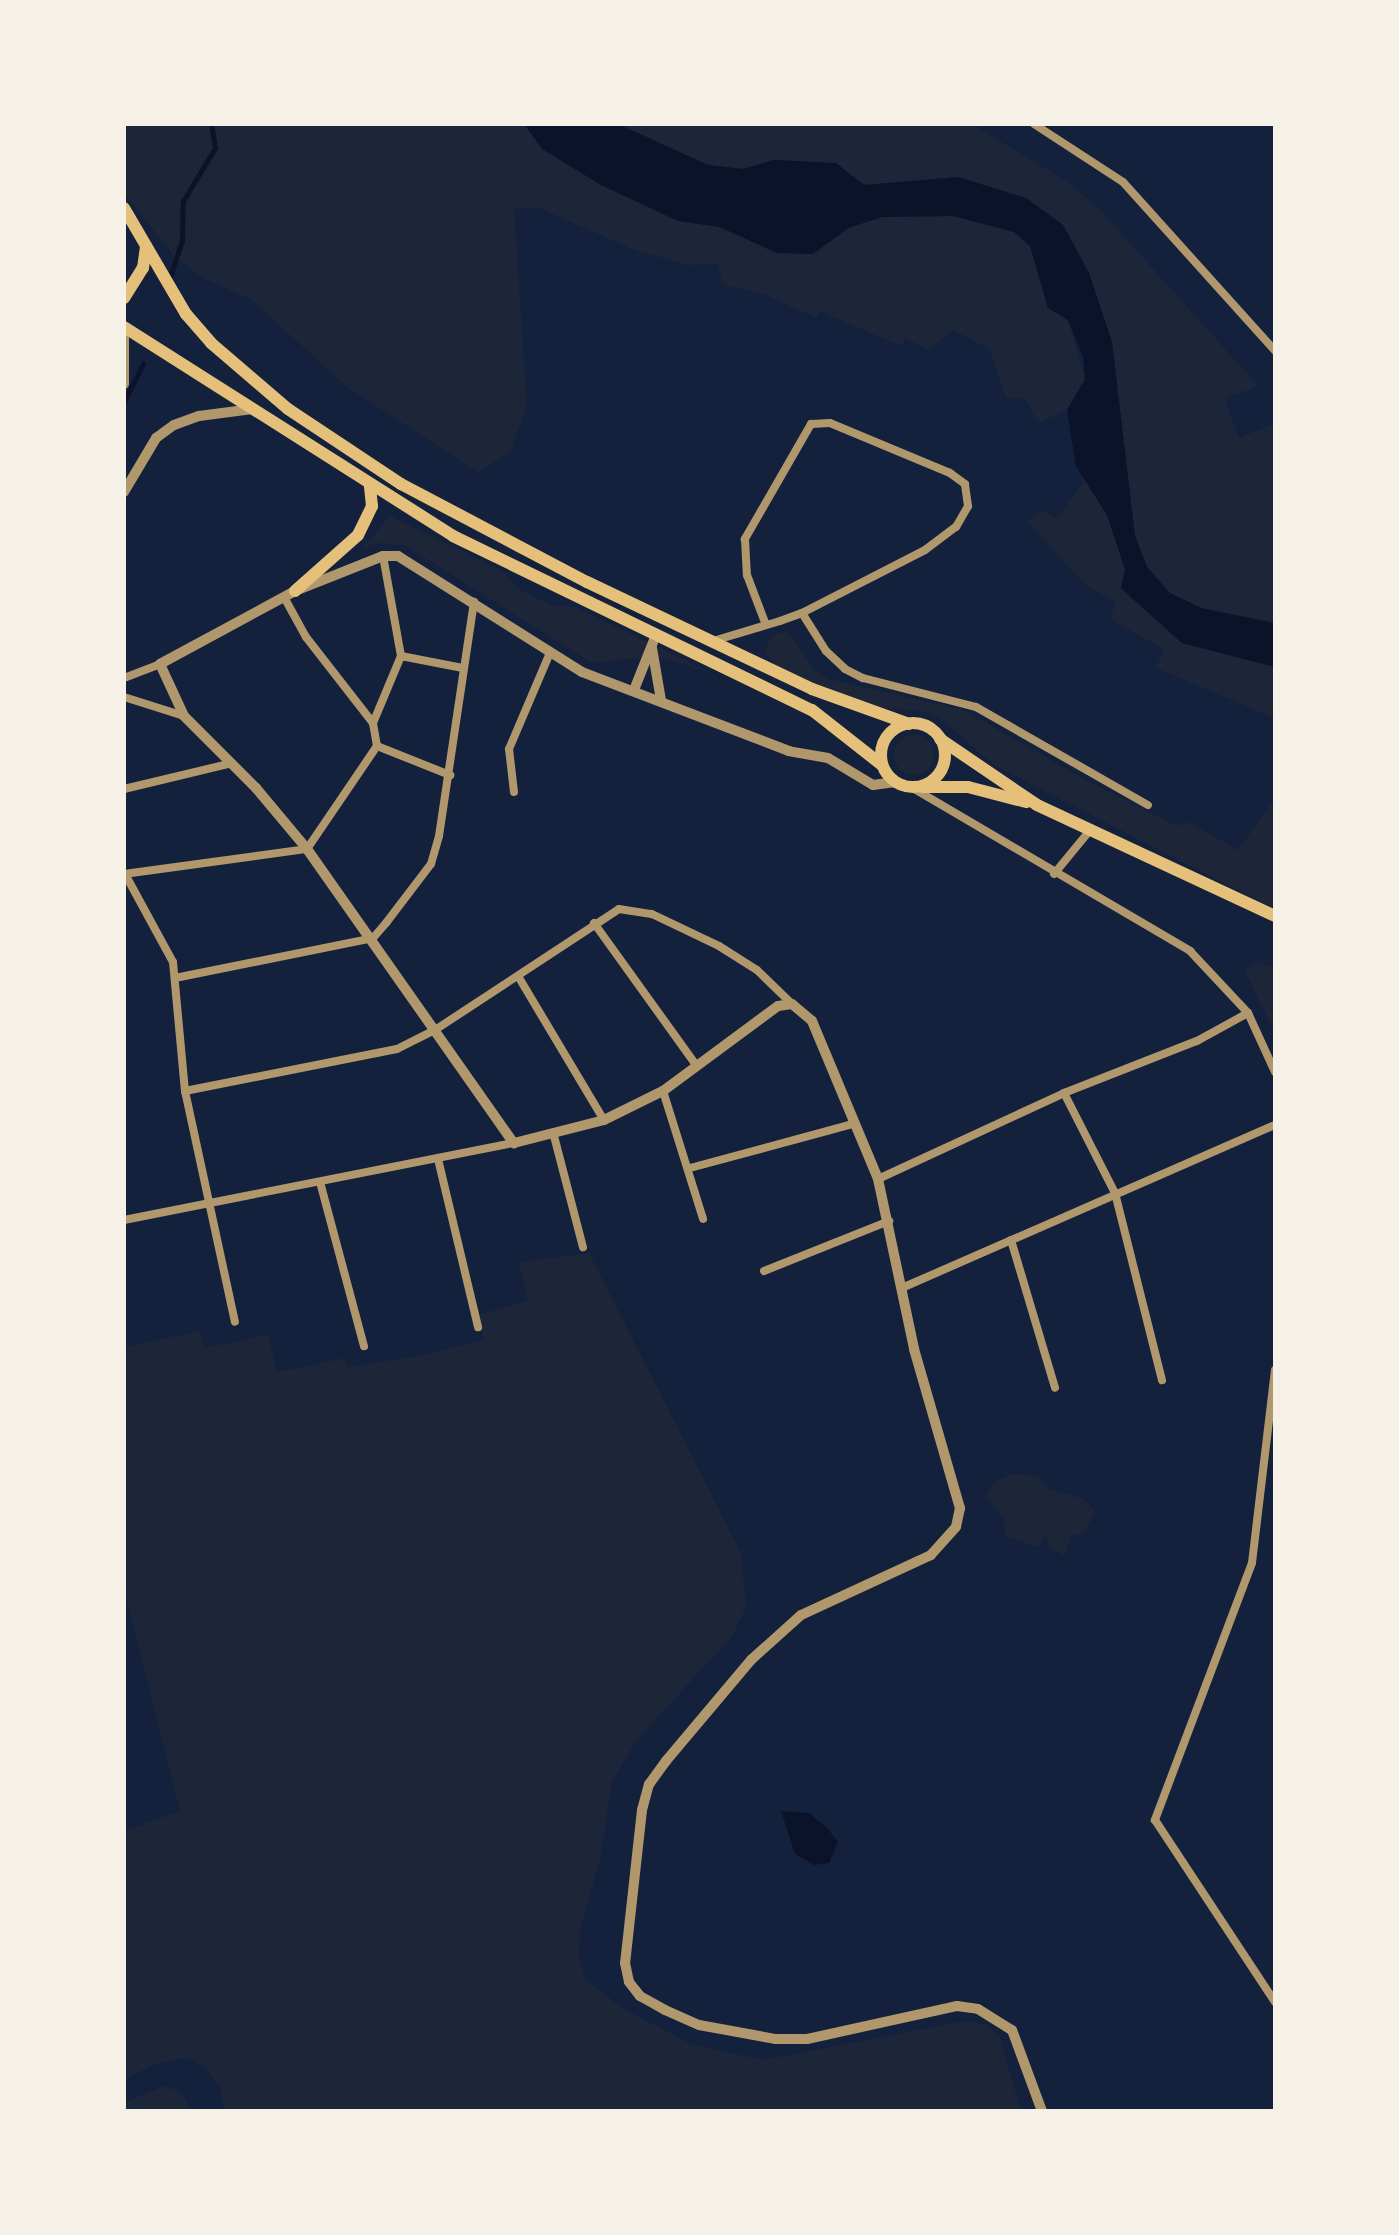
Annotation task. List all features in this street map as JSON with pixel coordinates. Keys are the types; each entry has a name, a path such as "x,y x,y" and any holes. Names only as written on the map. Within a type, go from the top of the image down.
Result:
{"main road":[{"path":"124,208 186,314 288,409 450,511 850,707 927,727 1037,805"},
{"path":"124,298 143,268 146,246"},
{"path":"124,328 453,536 654,641 812,710 882,765 895,782 915,787 968,787 1037,805 1275,916"},
{"path":"289,594 358,535 372,506 370,486"},
{"path":"882,765 884,743 909,724"},
{"path":"915,787 942,768 940,739"}],"street":[{"path":"1034,124 1123,182 1275,351"},
{"path":"124,328 124,384"},
{"path":"124,492 156,438 174,425 199,416 253,409"},
{"path":"712,641 766,625 802,613 925,550 956,527 968,506 965,484 950,473 830,423 811,424 745,539 747,575 766,625"},
{"path":"373,723 401,656 383,556"},
{"path":"124,678 160,664 289,594 383,556 409,558 549,655 789,751 828,758 873,785 895,782"},
{"path":"235,1322 185,1091 175,978 167,943 124,874 307,849 377,746 373,723 306,637 289,594"},
{"path":"175,978 373,938 431,864 450,775 474,602"},
{"path":"802,613 826,651 845,669 863,678 976,707 1148,805"},
{"path":"634,690 654,641"},
{"path":"654,641 663,700"},
{"path":"514,792 509,749 549,655"},
{"path":"401,656 463,668"},
{"path":"160,664 184,716 232,763 307,849 373,938 514,1143"},
{"path":"124,697 184,716"},
{"path":"377,746 450,775"},
{"path":"124,789 232,763"},
{"path":"915,787 1054,874 1190,951 1248,1013 1275,1072"},
{"path":"1054,874 1091,829"},
{"path":"185,1091 397,1049 435,1030 619,909 652,914 732,954 792,1004 821,1035 853,1124 878,1179 904,1287 914,1349 956,1480 956,1527 931,1555 801,1615 751,1660 666,1761 649,1784 642,1810 625,1963 629,1982 640,1996 665,2010 699,2025 775,2039 807,2039 957,2006 978,2009 1012,2030 1042,2111"},
{"path":"594,923 696,1065"},
{"path":"518,976 604,1120"},
{"path":"124,1220 554,1136 604,1120 663,1091 764,1012 792,1004"},
{"path":"878,1179 1064,1093 1197,1041 1248,1013"},
{"path":"663,1091 690,1168 703,1219"},
{"path":"1064,1093 1115,1193 1162,1380"},
{"path":"690,1168 853,1124"},
{"path":"904,1287 1275,1125"},
{"path":"554,1136 583,1247"},
{"path":"438,1159 478,1327"},
{"path":"320,1182 364,1346"},
{"path":"764,1271 889,1221"},
{"path":"1011,1240 1055,1388"},
{"path":"1275,1370 1252,1563 1155,1820 1275,2002"}],"shaded area":[{"path":"124,124 524,124 542,149 601,185 678,221 719,227 777,253 813,254 849,228 882,217 953,216 1014,232 1030,246 1048,308 1068,320 1085,379 1067,410 1038,423 1025,398 1006,398 990,349 953,330 929,350 905,338 901,346 820,311 816,318 763,294 723,285 718,264 690,265 637,251 539,208 514,209 527,406 510,452 478,472 347,387 252,300 203,278 174,256 124,193"},
{"path":"524,124 618,124 708,165 743,169 774,160 836,163 864,185 958,177 1026,198 1063,225 1089,273 1112,342 1135,536 1147,567 1170,593 1201,608 1275,623 1275,667 1182,643 1121,588 1125,569 1107,515 1076,466 1067,410 1085,379 1083,357 1068,320 1048,308 1030,246 1014,232 953,216 882,217 848,228 813,254 777,253 720,227 678,221 601,185 542,149"},
{"path":"618,124 972,124 1071,184 1104,214 1258,386 1225,399 1239,438 1275,423 1275,623 1201,608 1170,593 1147,567 1135,536 1112,342 1089,273 1063,225 1026,198 958,177 864,185 836,163 774,160 743,169 708,165"},
{"path":"1085,480 1107,515 1125,570 1121,589 1182,643 1275,667 1275,718 1156,668 1164,649 1110,619 1116,602 1087,586 1027,522 1042,510 1057,519"},
{"path":"390,516 503,571 519,589 555,607 573,606 716,675 658,656 592,663 406,546 378,543 362,549"},
{"path":"787,631 816,672 828,679 964,710 1085,780 1177,826 1188,822 1238,850 1275,798 1275,909 994,765 941,719 923,711 857,705 780,670 764,651 773,635"},
{"path":"914,735 928,741 934,755 928,769 914,775 900,769 894,755 900,741"},
{"path":"1256,961 1275,968 1275,1033 1245,972"},
{"path":"589,1253 741,1553 746,1607 733,1635 635,1742 612,1782 600,1859 580,1930 579,1959 585,1978 622,2008 691,2044 763,2060 965,2021 989,2025 1000,2039 1021,2111 225,2111 220,2088 204,2066 185,2058 157,2063 124,2080 124,1831 180,1811 124,1589 124,1347 200,1331 204,1348 268,1335 277,1372 345,1358 348,1367 419,1356 483,1340 480,1314 528,1301 519,1262"},
{"path":"1012,1474 1038,1476 1049,1489 1084,1499 1095,1512 1084,1533 1072,1536 1064,1555 1049,1547 1046,1533 1038,1548 1005,1535 1004,1519 986,1497 992,1483"},
{"path":"781,1811 809,1813 826,1827 838,1842 829,1863 814,1865 795,1854"},
{"path":"164,2086 180,2091 193,2111 124,2111 124,2103"}],"waterway":[{"path":"170,277 182,240 183,201 215,148 211,124"},
{"path":"124,401 143,364"}]}
